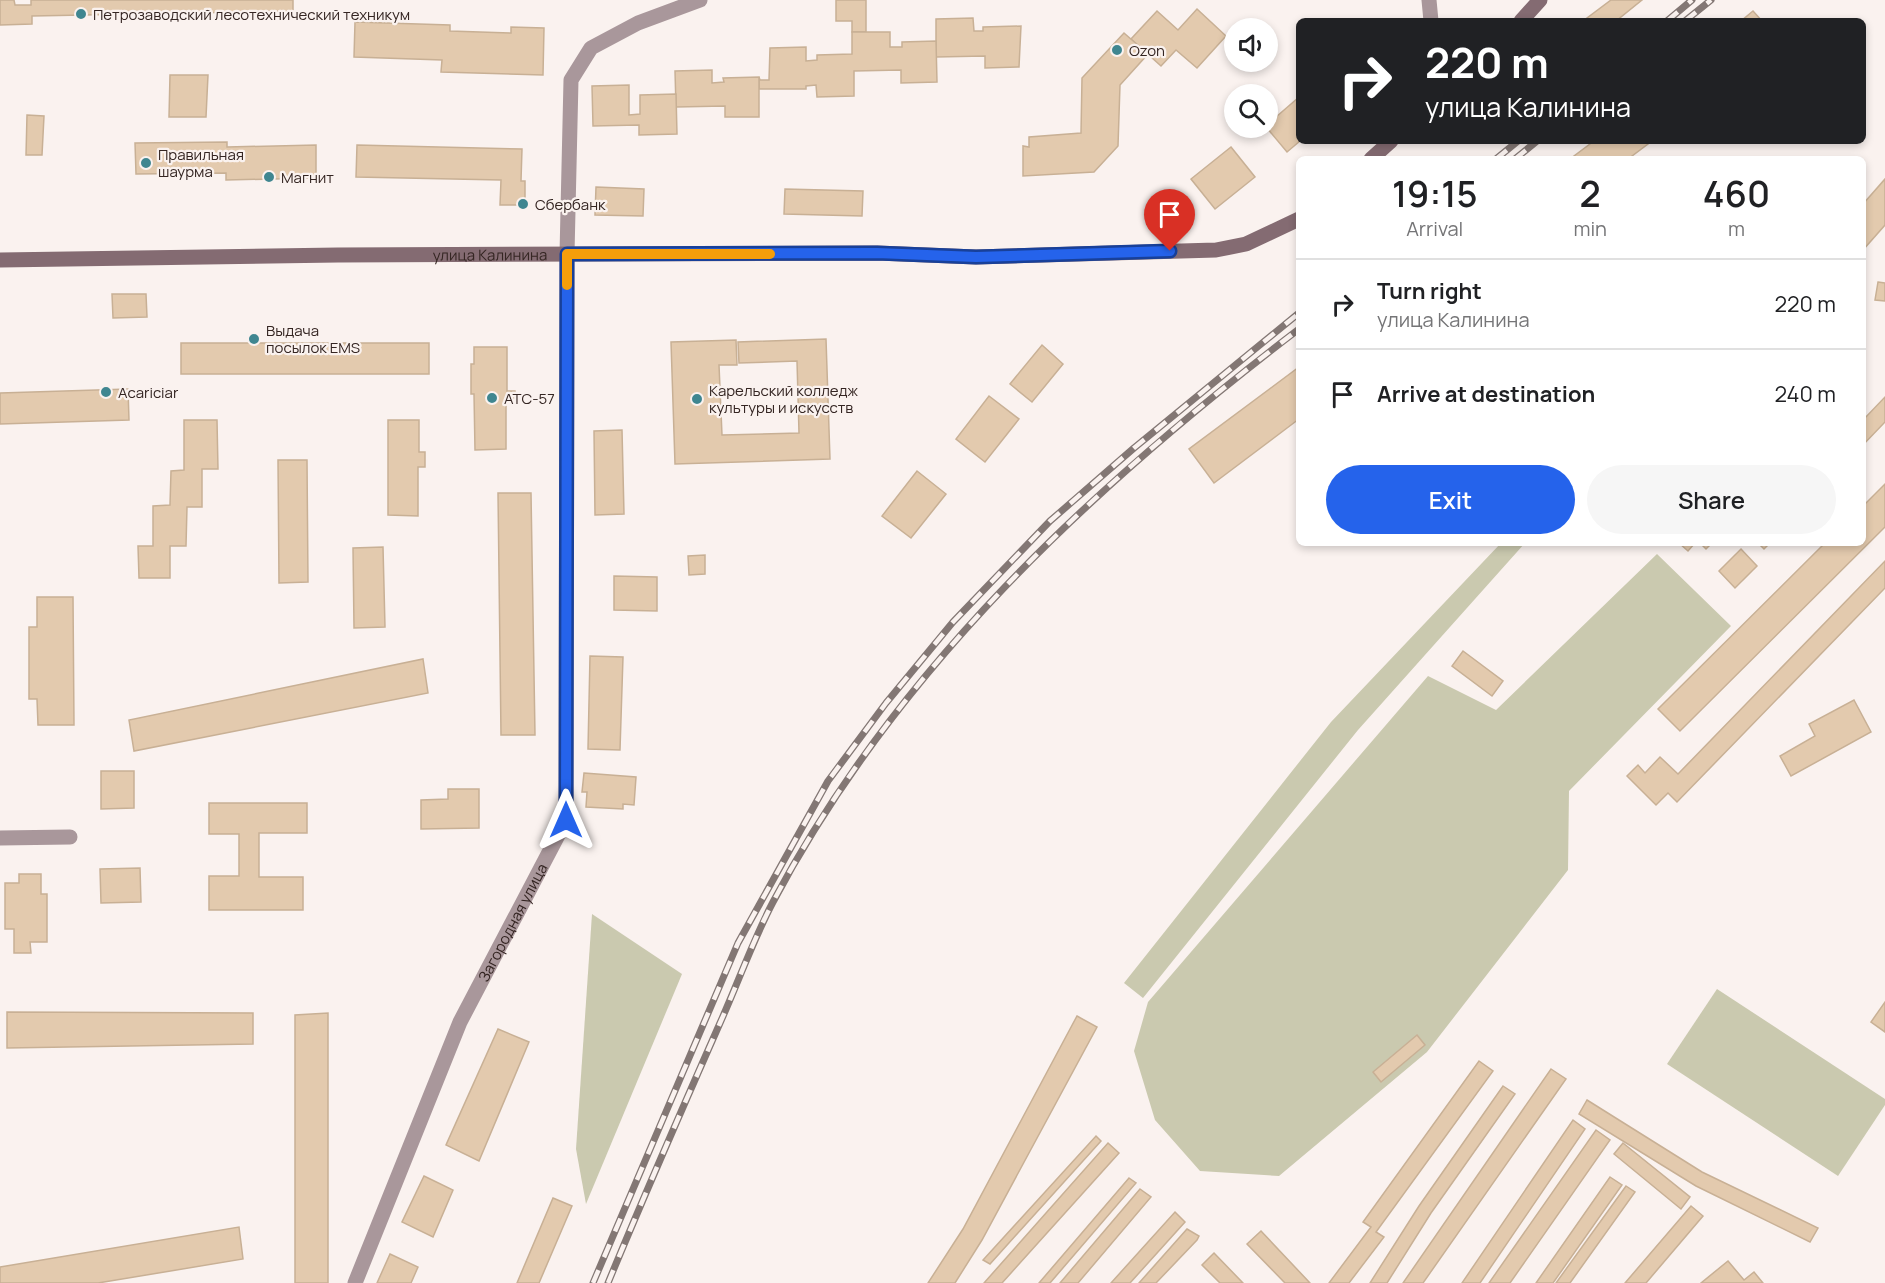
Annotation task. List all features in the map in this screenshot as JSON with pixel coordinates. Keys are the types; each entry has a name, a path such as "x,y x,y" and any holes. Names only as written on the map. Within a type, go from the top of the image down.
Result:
{"main road":[{"path":"1524,18 1540,0"},
{"path":"1374,156 1388,144"},
{"name":"улица Калинина","path":"0,260 877,253 976,257 1216,250 1246,244 1296,220"}],"street":[{"name":"Загородная улица","path":"355,1283 460,1022 566,820 567,254 571,80 591,48 638,23 700,0"},
{"path":"1429,0 1431,18"},
{"path":"0,838 70,837"}],"green space":[{"path":"1498,546 1522,546 1358,730 1143,998 1124,983 1331,722"},
{"path":"1657,554 1731,626 1569,791 1568,870 1427,1052 1279,1176 1200,1171 1155,1120 1134,1051 1148,1002 1428,676 1496,710"},
{"path":"592,914 682,974 586,1204 576,1149"},
{"path":"1717,989 1885,1099 1885,1105 1838,1176 1667,1064"}],"building":[{"name":"Петрозаводский лесотехнический техникум","path":"0,0 14,0 15,5 31,5 31,0 293,0 293,11 32,16 32,24 0,25"},
{"path":"836,0 866,0 866,32 852,32 852,21 836,21"},
{"path":"1611,0 1642,0 1620,18 1587,18"},
{"path":"1197,9 1224,34 1224,38 1197,68 1176,50 1161,66 1131,39 1157,11 1178,30"},
{"path":"1753,11 1759,18 1745,18"},
{"path":"973,18 974,31 983,31 983,27 1021,26 1019,67 985,68 985,56 936,57 936,19"},
{"path":"355,22 450,25 450,31 511,33 511,27 544,28 543,75 441,72 442,60 354,57"},
{"path":"852,32 890,32 890,47 902,47 902,42 936,41 937,82 901,83 901,70 854,71 854,96 817,97 816,85 806,86 806,89 759,89 759,77 760,80 769,80 770,48 806,47 806,61 817,60 817,55 852,54"},
{"path":"1124,33 1148,54 1120,85 1118,146 1094,172 1023,176 1023,146 1029,147 1029,137 1081,133 1082,78"},
{"path":"712,70 712,83 724,82 723,78 759,77 759,117 725,117 725,106 676,107 675,71"},
{"path":"170,75 208,75 206,117 169,117"},
{"path":"629,85 629,115 640,114 640,95 676,94 677,134 639,135 639,125 593,126 592,86"},
{"path":"1296,100 1296,144 1287,152 1275,138 1278,138 1278,115"},
{"path":"27,115 44,116 42,155 26,155"},
{"path":"227,142 227,147 316,145 316,178 226,180 226,173 136,174 135,143"},
{"path":"1590,144 1648,144 1632,156 1574,156"},
{"path":"357,145 522,149 521,181 525,181 525,205 500,205 501,180 356,177"},
{"path":"1231,147 1255,177 1215,209 1191,179"},
{"path":"1885,179 1885,225 1866,247 1866,201"},
{"path":"596,187 644,189 643,216 595,215"},
{"path":"785,189 863,191 862,216 784,214"},
{"path":"1878,282 1885,283 1885,301 1875,300"},
{"path":"112,294 146,294 147,317 113,318"},
{"name":"Карельский колледж культуры и искусств","path":"826,339 830,459 675,464 671,342 736,340 737,365 719,365 722,435 799,433 797,361 739,363 738,342"},
{"path":"181,343 429,343 429,374 181,374"},
{"path":"1042,345 1063,364 1032,402 1010,384"},
{"name":"АТС-57","path":"474,347 507,347 507,391 515,391 516,398 506,398 506,449 475,450 474,394 471,394 471,364 474,364"},
{"path":"1296,369 1296,421 1214,483 1189,449"},
{"path":"128,389 129,420 0,424 0,393"},
{"path":"989,396 1019,419 985,462 956,439"},
{"path":"1885,397 1885,422 1866,442 1866,417"},
{"path":"184,420 217,420 218,469 202,469 202,507 187,507 186,546 170,546 170,578 139,578 138,546 153,546 153,506 170,505 171,471 184,470"},
{"path":"388,420 419,420 419,452 425,452 425,467 418,467 418,516 388,515"},
{"path":"622,430 624,514 595,515 594,431"},
{"path":"278,460 307,460 308,582 279,583"},
{"path":"917,471 946,494 911,538 882,516"},
{"path":"1885,484 1885,527 1866,546 1866,503"},
{"path":"498,493 531,493 535,735 501,735"},
{"path":"1682,546 1692,546 1688,551"},
{"path":"1822,546 1866,546 1680,731 1658,709"},
{"path":"383,547 385,627 354,628 353,548"},
{"path":"1741,549 1757,566 1735,588 1719,571"},
{"path":"705,555 705,574 689,575 688,556"},
{"path":"1885,561 1885,588 1677,802 1668,793 1656,805 1627,776 1638,765 1645,773 1660,757 1678,774"},
{"path":"614,576 657,577 657,611 614,610"},
{"path":"37,597 73,597 74,725 38,725 37,699 29,699 29,627 37,627"},
{"path":"1463,651 1503,681 1492,696 1452,666"},
{"path":"590,656 623,657 620,750 588,749"},
{"path":"423,659 428,693 134,751 129,720"},
{"path":"1854,700 1871,732 1791,776 1780,756 1815,736 1809,724"},
{"path":"101,771 134,771 134,808 101,809"},
{"path":"584,773 636,777 634,805 623,804 623,809 586,807 587,792 582,792"},
{"path":"448,789 479,789 479,828 421,829 421,800 448,799"},
{"path":"209,803 307,803 307,833 259,833 259,877 303,877 303,910 209,910 209,876 239,876 239,834 209,834"},
{"path":"140,868 141,902 101,903 100,869"},
{"path":"19,874 41,874 41,894 47,894 47,942 30,942 31,953 14,953 14,929 5,929 5,883 19,883"},
{"path":"1885,1002 1885,1032 1871,1022"},
{"path":"7,1012 253,1013 253,1044 7,1048"},
{"path":"328,1013 328,1283 295,1283 295,1015"},
{"path":"1077,1016 1097,1027 982,1240 955,1283 928,1283 963,1229"},
{"path":"498,1029 529,1042 479,1161 446,1145"},
{"path":"1417,1035 1425,1045 1381,1082 1373,1072"},
{"path":"1479,1061 1493,1071 1376,1232 1384,1237 1349,1283 1329,1283 1371,1227 1363,1222"},
{"path":"1551,1069 1566,1079 1423,1283 1403,1283"},
{"path":"1503,1086 1515,1094 1431,1213 1387,1283 1370,1283 1419,1206"},
{"path":"1587,1100 1702,1172 1818,1228 1810,1242 1696,1186 1579,1114"},
{"path":"1573,1120 1585,1129 1480,1283 1462,1283"},
{"path":"1596,1130 1610,1140 1510,1283 1489,1283"},
{"path":"1096,1136 1101,1141 990,1264 983,1260"},
{"path":"1108,1143 1119,1153 1002,1283 984,1283"},
{"path":"1623,1143 1690,1197 1681,1209 1614,1154"},
{"path":"424,1176 453,1190 433,1237 402,1222"},
{"path":"1610,1177 1622,1185 1553,1283 1536,1283"},
{"path":"1129,1178 1136,1183 1050,1283 1039,1283"},
{"path":"1626,1186 1635,1192 1570,1283 1556,1283"},
{"path":"1140,1189 1151,1197 1078,1283 1060,1283"},
{"path":"553,1198 572,1206 539,1283 517,1283"},
{"path":"1691,1206 1703,1216 1646,1283 1625,1283"},
{"path":"1175,1212 1185,1222 1130,1283 1111,1283"},
{"path":"239,1227 243,1259 98,1283 0,1283 0,1267"},
{"path":"1187,1229 1199,1236 1197,1240 1156,1283 1139,1283"},
{"path":"1261,1231 1310,1283 1285,1283 1247,1244"},
{"path":"1214,1253 1243,1283 1220,1283 1202,1265"},
{"path":"390,1254 418,1267 411,1283 377,1283"},
{"path":"1728,1261 1744,1280 1754,1272 1763,1283 1701,1283"}],"railway":[{"path":"1671,18 1692,0"},
{"path":"1689,18 1711,0"},
{"path":"1500,156 1514,144"},
{"path":"1519,156 1533,144"},
{"path":"593,1283 738,943 828,781 886,703 953,622 1050,521 1134,448 1296,315"},
{"path":"608,1283 766,916 822,817 878,736 939,660 1005,587 1074,518 1147,452 1296,331"}],"slow traffic":[{"path":"567,285 567,254 770,254"}],"place":[{"name":"Петрозаводский лесотехнический техникум","path":"81,14"},
{"name":"Ozon","path":"1117,50"},
{"name":"Правильная шаурма","path":"146,163"},
{"name":"Магнит","path":"269,177"},
{"name":"Сбербанк","path":"523,204"},
{"name":"Выдача посылок EMS","path":"254,339"},
{"name":"Acariciar","path":"106,392"},
{"name":"АТС-57","path":"492,398"},
{"name":"Карельский колледж культуры и искусств","path":"697,399"}],"route":[{"path":"566,820 567,254 877,253 976,257 1170,251"}]}
